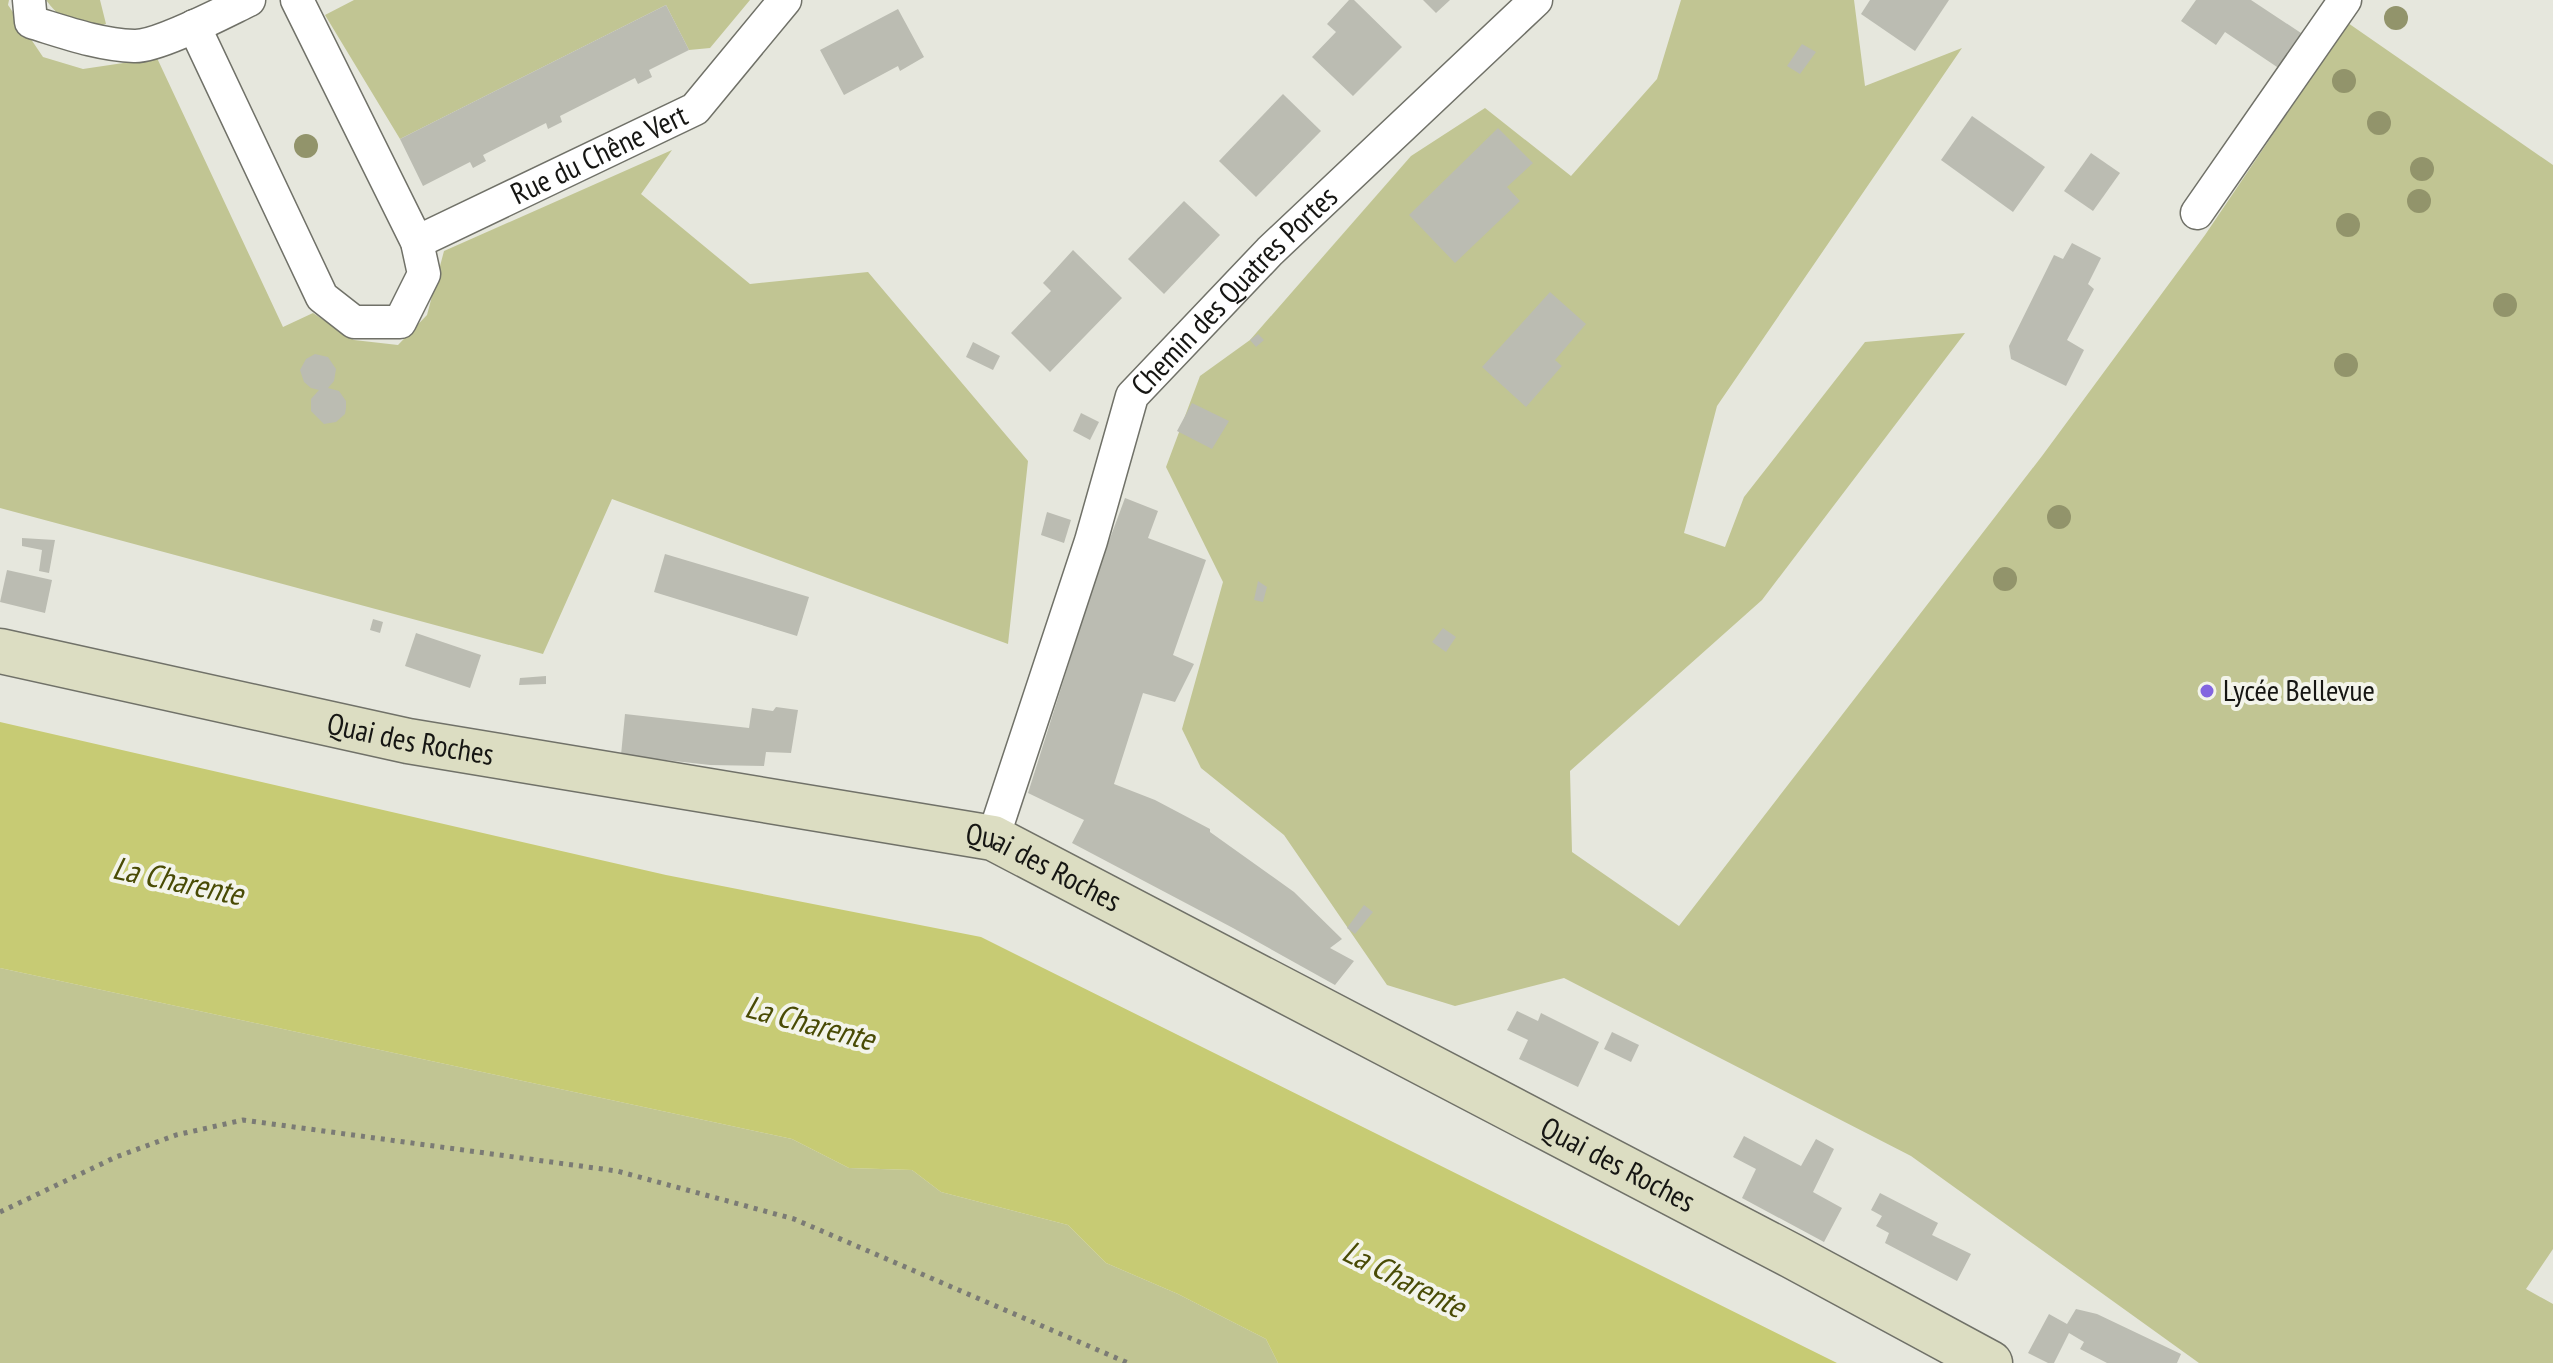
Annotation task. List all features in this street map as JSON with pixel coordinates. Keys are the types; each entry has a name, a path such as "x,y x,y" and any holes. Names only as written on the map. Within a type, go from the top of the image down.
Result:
{"street":[{"path":"29,0 31,22 83,38 136,47 194,26 249,0"},
{"path":"194,26 322,297 354,322 400,322 424,274 417,242 297,0"},
{"name":"Rue du Chêne Vert","path":"417,242 695,109 785,0"},
{"name":"Chemin des Quatres Portes","path":"993,838 1091,541 1132,396 1270,251 1536,0"},
{"path":"2197,213 2345,0"},
{"name":"Quai des Roches","path":"0,651 408,741 993,838 1792,1256 1990,1363"}],"path":[{"path":"0,1212 116,1157 176,1135 243,1120 617,1171 794,1219 1128,1363"}],"shaded area":[{"path":"0,0 9,0 8,5 43,57 83,69 157,58 283,327 313,313 354,340 398,345 427,315 444,251 672,150 641,194 750,284 868,272 1028,461 1008,644 612,499 543,654 0,508"},
{"path":"46,0 100,0 106,24 87,26 72,23 58,14"},
{"path":"354,0 750,0 710,48 689,50 666,5 400,139 325,15"},
{"path":"1681,0 1854,0 1865,86 1962,48 1717,406 1684,533 1725,547 1744,497 1865,342 1965,333 1762,600 1570,771 1572,852 1679,926 2042,456 2205,235 2348,23 2553,165 2553,1249 2526,1289 2553,1304 2553,1363 2199,1363 1911,1156 1564,978 1455,1006 1387,985 1284,835 1201,768 1182,729 1223,582 1166,467 1200,376 1250,340 1411,156 1485,108 1571,176 1657,79"},
{"path":"0,968 792,1139 849,1168 912,1170 941,1192 1068,1225 1106,1263 1178,1294 1266,1339 1278,1363 0,1363"}],"water":[{"name":"La Charente","path":"0,722 666,875 981,937 1837,1363 1278,1363 1266,1339 1178,1294 1106,1263 1068,1225 941,1192 912,1170 849,1168 792,1139 0,968"}],"building":[{"path":"1349,0 1354,0 1402,47 1353,96 1312,57 1336,32 1327,24"},
{"path":"1423,0 1450,0 1436,13"},
{"path":"1870,0 1949,0 1915,51 1861,14"},
{"path":"2196,0 2251,0 2304,35 2280,69 2225,32 2216,45 2181,21"},
{"path":"666,5 689,50 649,70 652,77 638,84 635,78 560,116 562,122 548,129 546,123 483,155 486,161 473,168 470,162 423,186 400,139"},
{"path":"898,9 924,57 900,71 898,66 844,95 820,50"},
{"path":"1802,44 1816,52 1800,74 1787,66"},
{"path":"1283,94 1321,131 1256,197 1219,161"},
{"path":"1972,116 2045,167 2013,212 1941,160"},
{"path":"1498,128 1533,163 1507,187 1520,201 1455,263 1409,215"},
{"path":"2091,153 2120,173 2093,211 2064,191"},
{"path":"1184,201 1220,235 1164,294 1128,259"},
{"path":"2072,243 2101,258 2088,284 2094,289 2067,340 2084,350 2066,386 2011,359 2009,346 2054,255 2063,259"},
{"path":"1073,250 1122,298 1050,372 1011,333 1051,291 1043,283"},
{"path":"1550,292 1586,324 1555,360 1562,366 1526,407 1482,367"},
{"path":"1258,334 1264,340 1256,347 1250,340"},
{"path":"973,342 1000,356 993,370 966,357"},
{"path":"315,354 328,357 336,369 334,381 328,388 339,391 346,401 345,414 336,422 324,424 311,411 311,399 319,390 304,382 300,370 306,359"},
{"path":"1192,403 1229,421 1212,449 1177,431"},
{"path":"1081,413 1099,422 1090,440 1073,431"},
{"path":"1125,498 1158,511 1148,538 1206,560 1173,655 1194,664 1175,702 1143,693 1114,784 1155,800 1210,829 1294,892 1342,939 1330,948 1354,961 1335,985 1072,843 1084,820 1028,793 1099,568"},
{"path":"1047,512 1071,520 1064,543 1041,535"},
{"path":"22,538 55,540 49,573 39,571 42,550 22,546"},
{"path":"665,554 809,597 797,636 654,592"},
{"path":"7,570 52,580 45,613 0,602"},
{"path":"1258,581 1267,587 1263,602 1254,600"},
{"path":"373,619 383,622 380,633 370,630"},
{"path":"1443,628 1456,637 1446,652 1432,642"},
{"path":"416,633 481,655 470,688 405,666"},
{"path":"546,676 546,684 519,685 520,678"},
{"path":"776,707 798,710 791,753 766,752 764,766 710,765 621,755 625,714 749,728 752,708 773,711"},
{"path":"1364,905 1373,912 1355,934 1347,928"},
{"path":"1517,1011 1538,1021 1541,1013 1599,1042 1578,1087 1519,1059 1528,1040 1507,1030"},
{"path":"1612,1032 1639,1045 1631,1062 1604,1049"},
{"path":"1744,1136 1801,1166 1816,1139 1834,1149 1813,1192 1842,1208 1824,1242 1742,1198 1756,1169 1733,1157"},
{"path":"1880,1193 1938,1223 1932,1235 1971,1254 1957,1281 1885,1243 1889,1233 1876,1226 1882,1216 1871,1210"},
{"path":"2076,1309 2097,1314 2181,1354 2177,1363 2107,1363 2080,1349 2084,1342 2069,1333 2054,1363 2028,1353 2049,1314 2067,1324"}],"place":[{"name":"Lycée Bellevue","path":"2207,691"}]}
